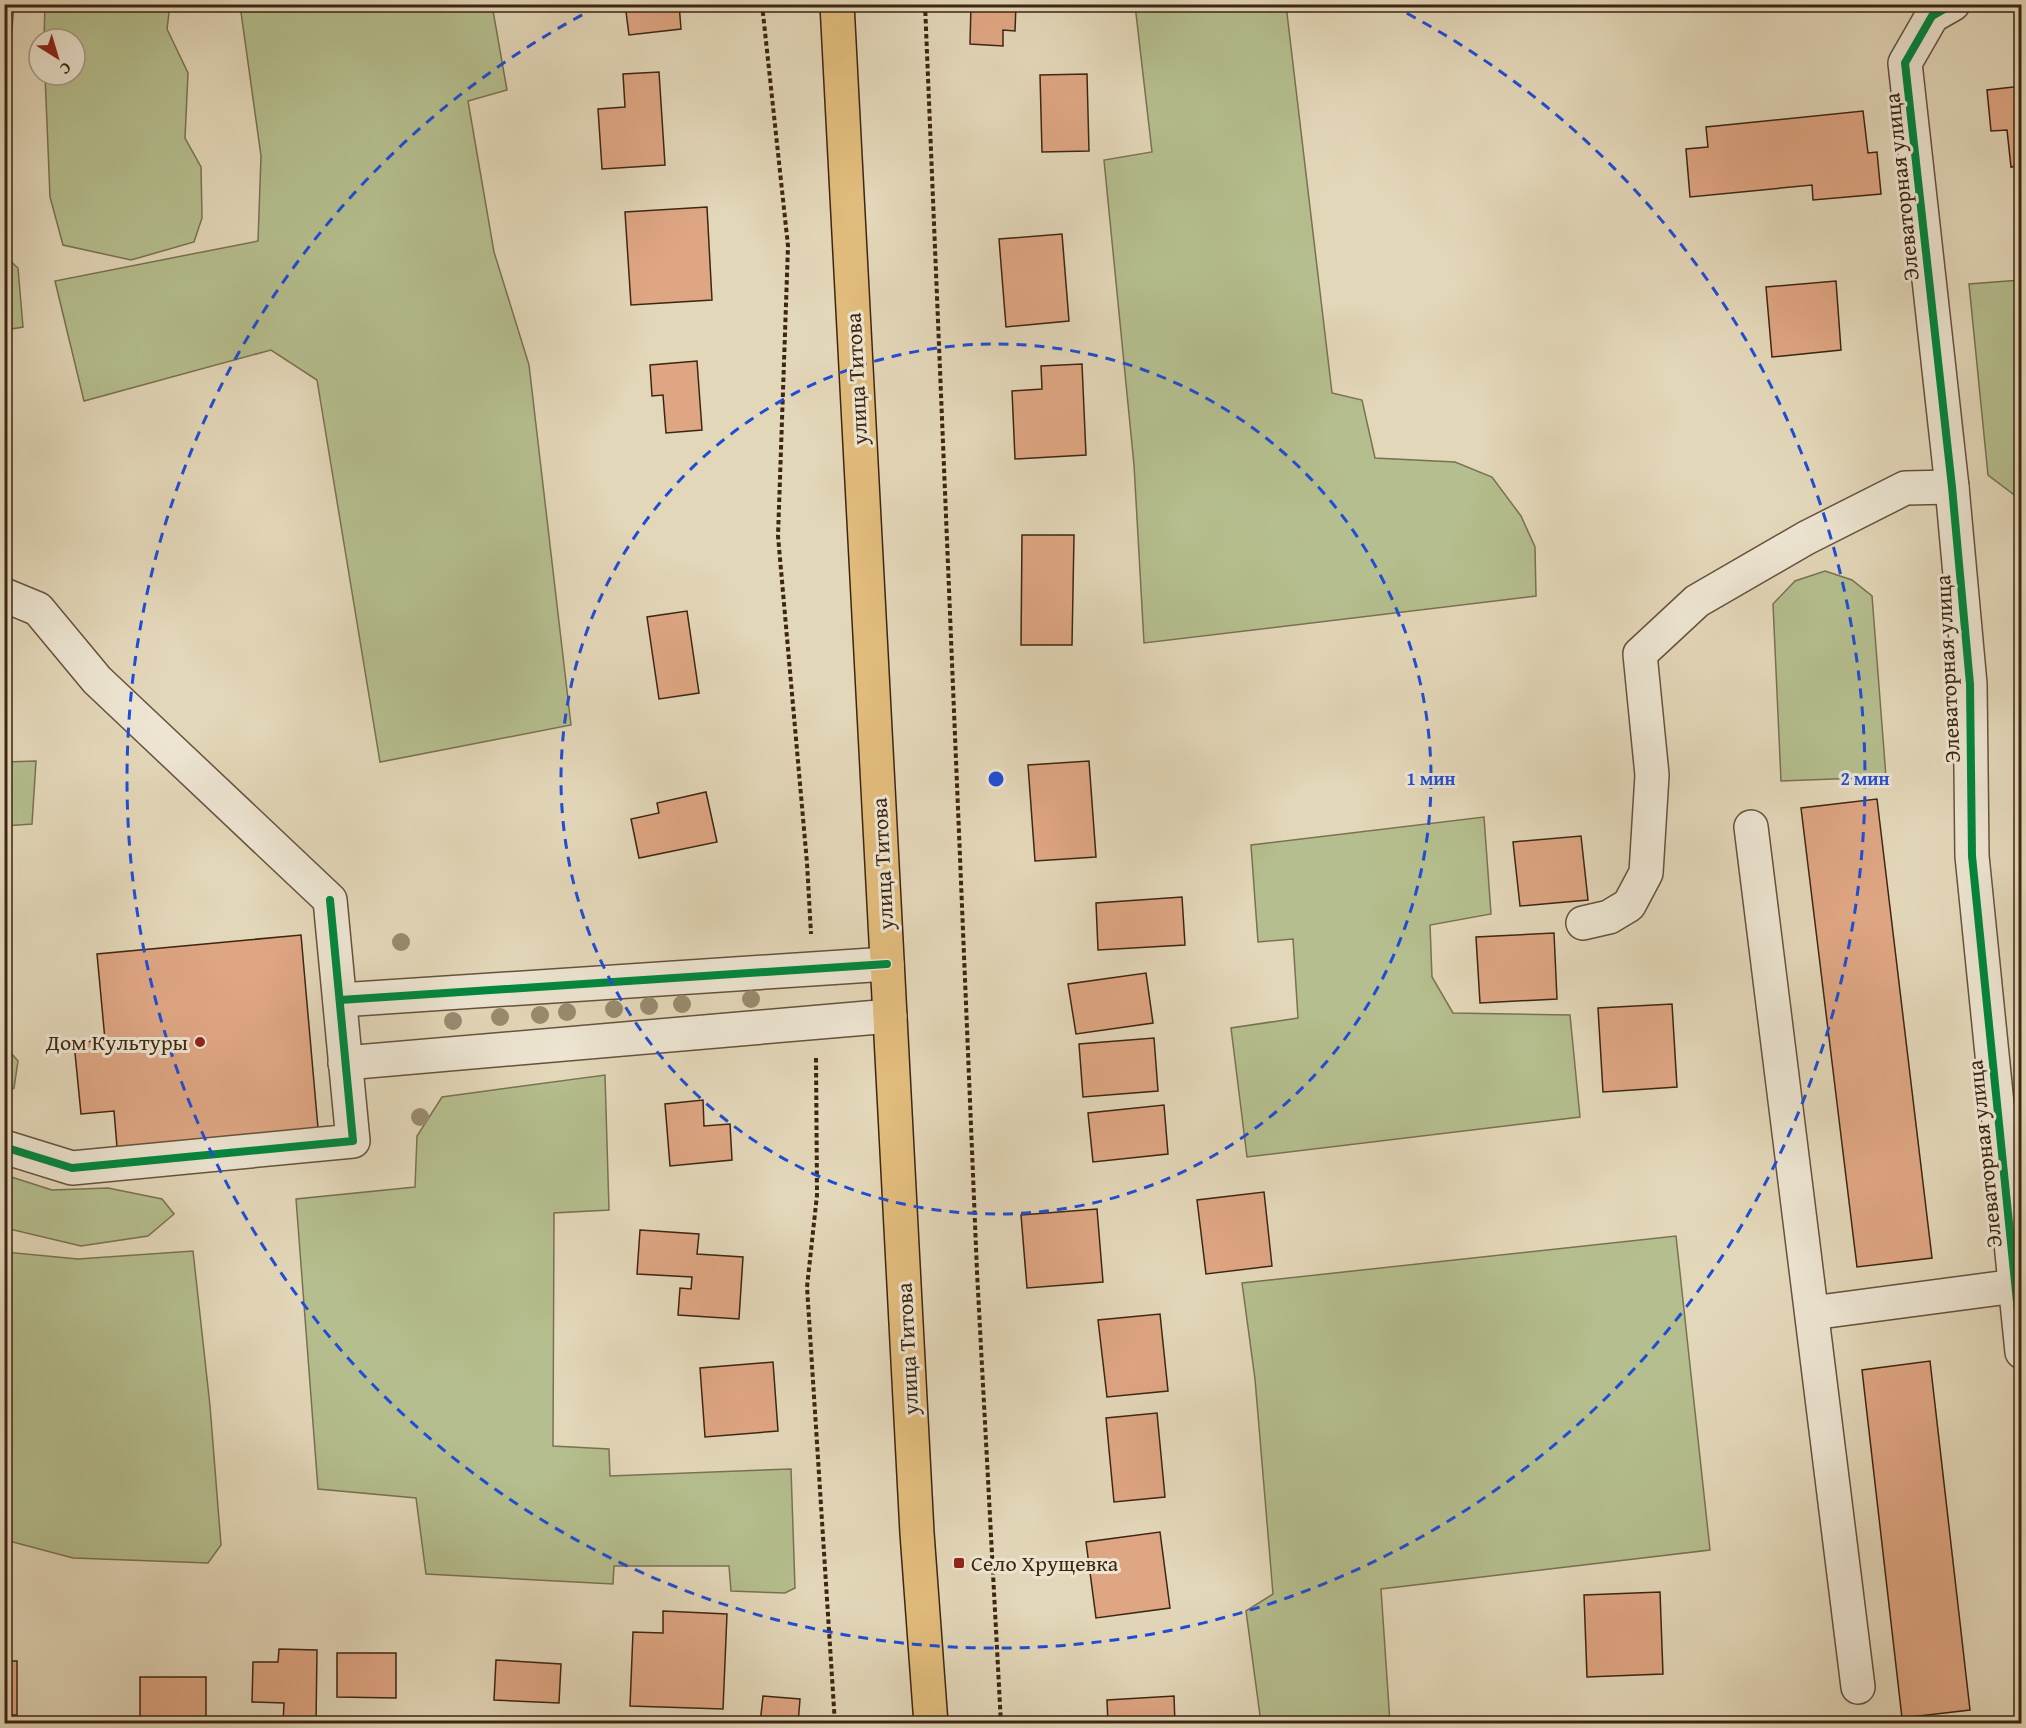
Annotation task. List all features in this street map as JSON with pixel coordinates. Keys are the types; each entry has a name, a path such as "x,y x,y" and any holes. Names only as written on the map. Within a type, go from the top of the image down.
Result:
{"main road":[{"name":"улица Титова","path":"837,4 917,1533 932,1724"}],"street":[{"name":"Элеваторная улица","path":"1953,4 1932,16 1905,63 1952,487 1970,684 1972,856 2022,1352"},
{"path":"1583,923 1608,917 1629,905 1646,873 1652,775 1640,654 1697,601 1806,538 1905,488 1952,487"},
{"path":"4,595 38,609 97,680 330,900 353,1141 72,1168 4,1147"},
{"path":"1751,827 1858,1687"},
{"path":"340,1000 887,964"},
{"path":"345,1063 890,1016"},
{"path":"1812,1313 2016,1286"}],"path":[{"path":"762,4 788,246 778,536 807,863 812,968"},
{"path":"925,4 977,1272 1001,1724"},
{"path":"815,1022 817,1195 807,1287 835,1724"}],"green space":[{"path":"5,4 14,5 5,115"},
{"path":"45,5 170,5 167,29 188,73 185,138 201,167 202,218 194,242 131,260 63,245 50,197 45,87 87,87 87,27 44,27"},
{"path":"240,5 492,5 507,90 468,101 494,252 529,365 571,725 380,762 317,380 271,350 84,401 55,281 258,241 261,156"},
{"path":"1135,5 1286,5 1332,393 1362,400 1375,458 1455,462 1492,477 1521,516 1535,547 1536,596 1144,643 1134,465 1104,160 1152,152"},
{"path":"5,115 10,167 5,168"},
{"path":"5,256 18,268 23,327 5,330"},
{"path":"2022,280 2021,500 1988,475 1969,284"},
{"path":"1825,571 1852,580 1872,596 1886,777 1781,781 1773,604 1795,581"},
{"path":"36,761 32,824 5,826 5,762"},
{"path":"1484,817 1491,914 1430,925 1432,977 1453,1013 1570,1015 1580,1117 1247,1157 1231,1028 1298,1018 1293,939 1258,942 1251,845"},
{"path":"4,1045 18,1061 14,1088 5,1093"},
{"path":"605,1075 609,1210 554,1213 553,1446 609,1449 610,1476 791,1469 795,1588 785,1593 731,1591 729,1566 614,1566 613,1584 426,1574 416,1498 318,1489 296,1199 415,1187 417,1136 442,1097"},
{"path":"5,1175 52,1190 108,1188 162,1199 174,1214 148,1236 81,1246 5,1228"},
{"path":"1676,1236 1710,1550 1381,1589 1390,1723 1261,1723 1246,1611 1273,1594 1255,1379 1242,1283"},
{"path":"193,1251 210,1406 221,1545 208,1563 73,1558 5,1540 5,1252 78,1259"}],"building":[{"path":"625,4 679,4 681,29 629,35"},
{"path":"971,4 1016,4 1015,31 1003,30 1003,46 970,44"},
{"path":"659,72 665,165 602,169 598,109 625,107 623,74"},
{"path":"1087,74 1089,151 1042,152 1040,75"},
{"path":"2022,86 2022,165 2011,167 2007,130 1991,131 1987,90"},
{"path":"1863,111 1868,153 1877,152 1881,194 1813,200 1812,185 1690,197 1686,149 1708,147 1706,127"},
{"path":"707,207 712,300 631,305 625,212"},
{"path":"1062,234 1069,321 1006,327 999,239"},
{"path":"1836,281 1841,350 1772,357 1766,287"},
{"path":"697,361 702,430 666,433 663,395 652,396 650,365"},
{"path":"1082,364 1086,455 1015,459 1012,391 1042,389 1041,366"},
{"path":"1022,535 1074,535 1072,645 1021,645"},
{"path":"687,611 699,693 659,699 647,617"},
{"path":"1089,761 1096,857 1035,861 1028,765"},
{"path":"706,792 717,842 639,858 631,819 659,813 657,803"},
{"path":"1877,799 1932,1258 1857,1267 1801,808"},
{"path":"1581,836 1588,900 1520,906 1513,842"},
{"path":"1182,897 1185,945 1098,950 1096,903"},
{"path":"1554,933 1557,999 1480,1003 1476,937"},
{"name":"Дом Культуры","path":"301,935 318,1128 117,1147 114,1111 81,1114 74,1043 105,1040 97,954"},
{"path":"1146,973 1153,1023 1076,1034 1068,984"},
{"path":"1672,1004 1677,1087 1603,1092 1598,1008"},
{"path":"1154,1038 1158,1091 1083,1097 1079,1044"},
{"path":"703,1100 704,1126 730,1124 732,1160 670,1166 665,1104"},
{"path":"1164,1105 1168,1154 1093,1162 1088,1113"},
{"path":"1264,1192 1272,1266 1206,1274 1197,1200"},
{"path":"1097,1209 1103,1282 1027,1288 1021,1215"},
{"path":"640,1230 699,1234 697,1254 743,1257 739,1319 678,1315 680,1288 691,1289 692,1277 637,1274"},
{"path":"1160,1314 1168,1391 1107,1397 1098,1320"},
{"path":"1930,1361 1970,1710 1902,1718 1862,1370"},
{"path":"773,1362 778,1431 705,1437 700,1368"},
{"path":"1157,1413 1165,1497 1114,1502 1106,1418"},
{"path":"1160,1532 1170,1608 1096,1618 1086,1542"},
{"path":"1660,1592 1663,1674 1587,1677 1584,1595"},
{"path":"663,1611 727,1614 723,1709 630,1706 633,1632 663,1633"},
{"path":"279,1649 317,1650 316,1724 283,1724 284,1703 252,1702 253,1662 278,1662"},
{"path":"337,1653 396,1653 396,1698 337,1697"},
{"path":"496,1660 561,1664 559,1703 494,1700"},
{"path":"4,1661 17,1661 17,1715 4,1715"},
{"path":"140,1677 206,1677 206,1724 140,1724"},
{"path":"763,1696 800,1699 798,1724 760,1724"},
{"path":"1174,1696 1175,1724 1108,1724 1107,1700"}],"cycle path":[{"path":"1953,4 1932,16 1905,63 1952,487 1970,684 1972,856 2022,1352"},
{"path":"4,1147 72,1168 353,1141 330,900"},
{"path":"340,1000 887,964"}],"place":[{"name":"Дом Культуры","path":"200,1042"},
{"name":"Село Хрущевка","path":"959,1563"}]}
